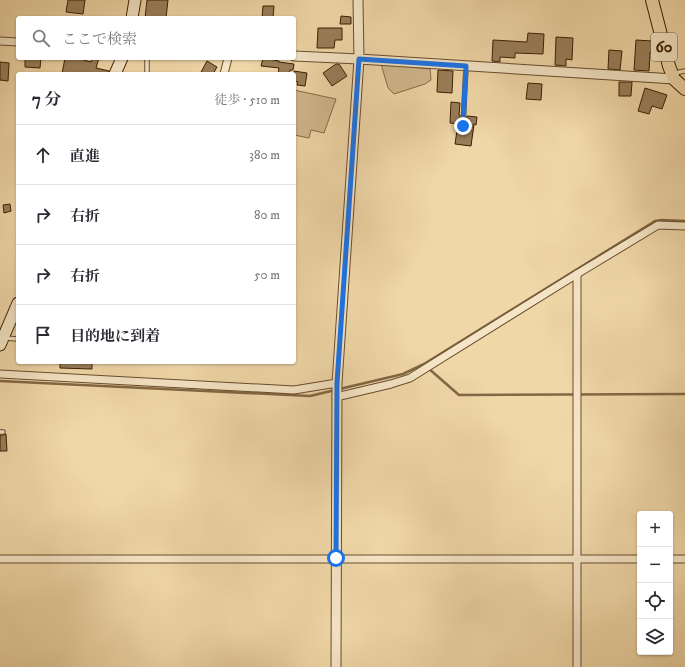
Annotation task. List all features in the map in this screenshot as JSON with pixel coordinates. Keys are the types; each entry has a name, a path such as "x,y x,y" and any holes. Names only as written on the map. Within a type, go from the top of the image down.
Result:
{"main road":[{"path":"132,16 135,0"},
{"name":"60","path":"652,0 673,76 685,88"},
{"path":"116,72 121,60"},
{"path":"2,342 16,308"}],"street":[{"path":"336,667 336,397 359,59 358,0"},
{"path":"0,41 16,42"},
{"path":"296,56 673,76"},
{"path":"224,72 228,60"},
{"path":"336,397 410,378 658,225 685,226"},
{"path":"577,274 577,667"},
{"path":"0,374 294,390 337,383"},
{"path":"0,559 637,559"},
{"path":"673,559 685,559"}],"lane":[{"path":"147,60 147,72"},
{"path":"463,126 466,66"},
{"path":"673,76 685,70"},
{"path":"2,342 16,339"}],"shaded area":[{"path":"381,64 430,69 431,80 425,84 394,94 388,88"},
{"path":"296,90 336,99 324,133 311,130 309,138 296,135"}],"building":[{"path":"68,0 85,0 83,14 66,12"},
{"path":"147,0 168,0 166,16 145,16"},
{"path":"263,6 274,6 273,16 262,16"},
{"path":"341,16 351,17 351,24 340,24"},
{"path":"318,28 342,28 342,40 335,40 334,48 317,48"},
{"path":"528,33 544,34 543,54 515,53 515,58 500,57 500,62 492,61 493,40 527,42"},
{"path":"556,37 573,38 572,60 566,59 566,66 555,65"},
{"path":"636,40 652,41 649,71 634,70"},
{"path":"609,50 622,51 620,70 608,69"},
{"path":"25,60 41,60 40,68 25,67"},
{"path":"65,60 84,60 91,62 92,60 98,60 96,68 109,71 109,72 62,72"},
{"path":"262,60 274,60 294,64 293,70 290,70 290,72 278,72 279,68 261,66"},
{"path":"207,61 217,67 214,72 201,72"},
{"path":"0,62 9,63 8,81 0,80"},
{"path":"336,64 339,64 347,76 332,86 323,73"},
{"path":"438,70 453,71 452,93 437,92"},
{"path":"294,71 307,73 305,86 297,85 298,82 296,82 296,72"},
{"path":"619,82 632,82 631,96 619,96"},
{"path":"528,83 542,84 541,100 526,99"},
{"path":"645,88 667,95 662,109 652,106 649,114 638,111"},
{"path":"451,102 460,103 459,115 460,126 462,129 466,127 467,116 477,117 476,125 474,124 471,146 455,144 458,124 450,123"},
{"path":"10,204 11,211 4,213 3,205"},
{"path":"60,364 92,364 92,369 60,368"},
{"path":"6,434 7,451 0,451 0,435"}],"waterway":[{"path":"0,381 310,396 403,374 424,364 655,221 685,221"},
{"path":"428,368 459,395 685,394"}],"route":[{"path":"336,558 337,383 359,59 466,66 463,126"}]}
